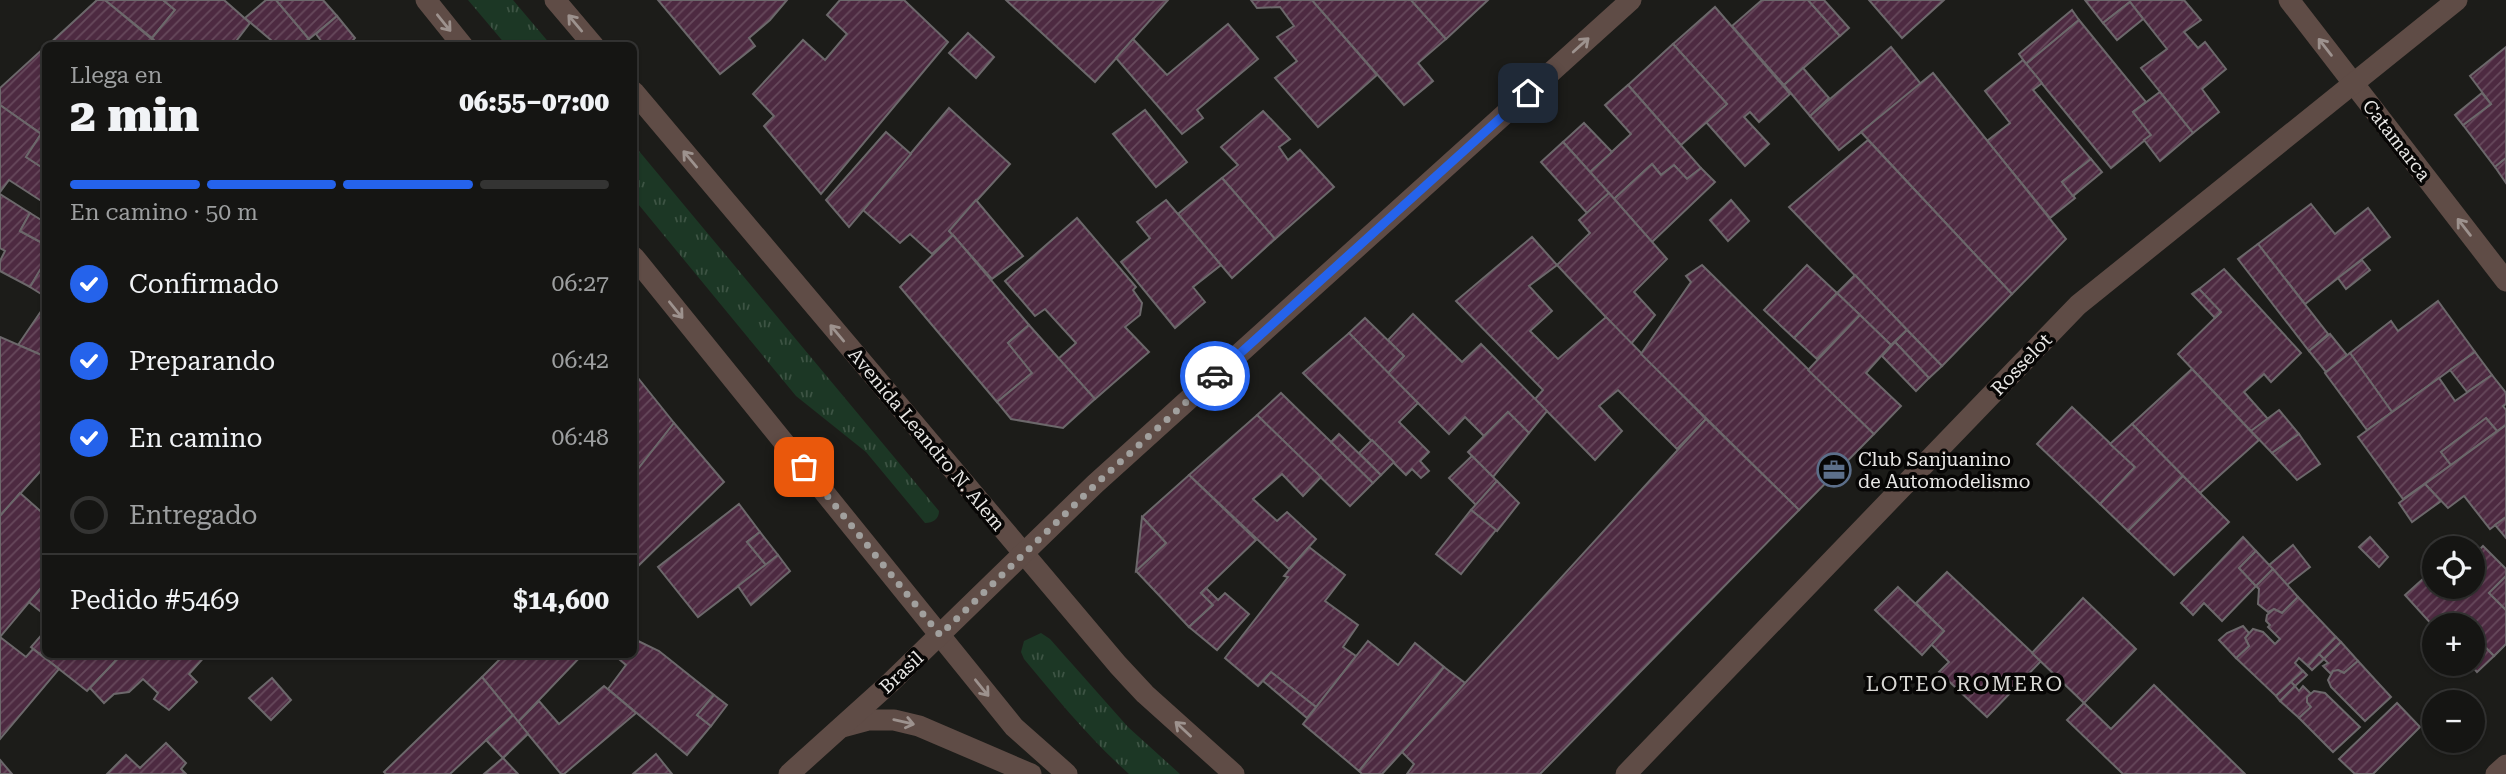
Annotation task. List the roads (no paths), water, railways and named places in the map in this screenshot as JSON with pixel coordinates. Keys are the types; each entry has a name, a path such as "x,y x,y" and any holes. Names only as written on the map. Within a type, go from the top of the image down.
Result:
{"street":[{"path":"426,0 460,42"},
{"path":"555,0 591,42"},
{"name":"Brasil","path":"789,774 891,682 1096,484 1631,0"},
{"name":"Catamarca","path":"2289,0 2506,281"},
{"name":"Rosselot","path":"1626,774 2078,305 2457,0"},
{"name":"Avenida Leandro N. Alem","path":"637,96 1145,694 1234,774"},
{"path":"637,261 1014,727 1067,774"},
{"path":"837,729 867,720 894,720 919,726 1031,774"},
{"path":"2496,774 2506,765"}],"place":[{"name":"Club Sanjuanino de Automodelismo","path":"1834,470"}],"district":[{"name":"LOTEO ROMERO","path":"1965,684"}]}
